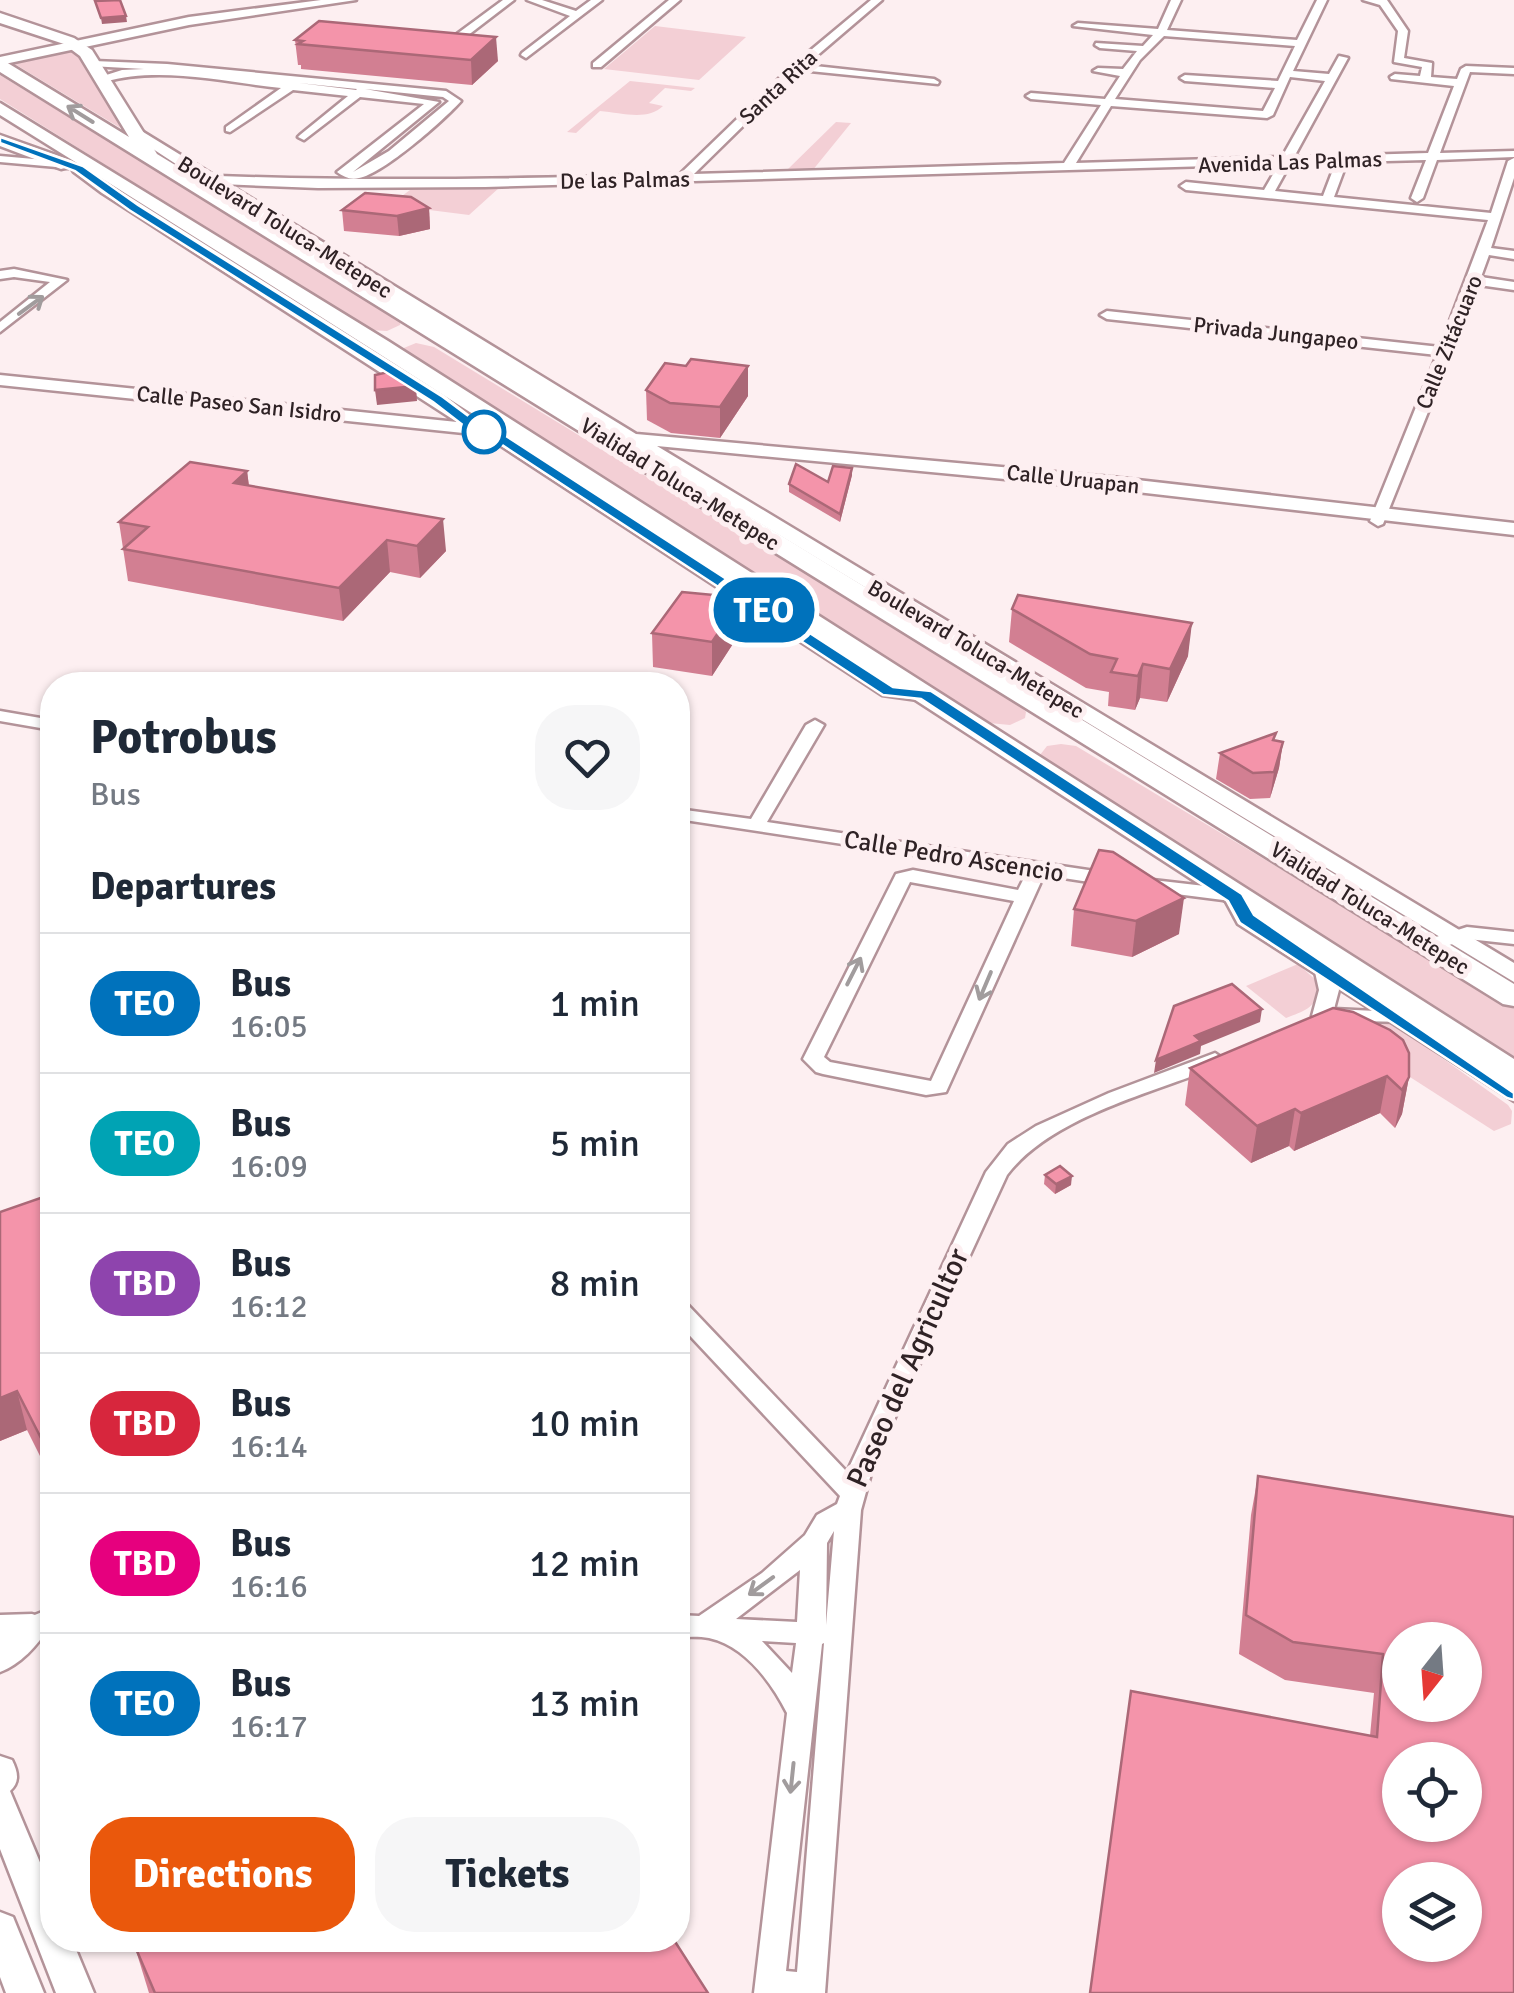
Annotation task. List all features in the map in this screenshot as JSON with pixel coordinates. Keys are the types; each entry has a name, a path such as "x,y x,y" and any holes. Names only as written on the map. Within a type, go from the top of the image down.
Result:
{"highway":[{"path":"0,18 73,43 97,68 150,158"},
{"name":"Vialidad Toluca-Metepec","path":"2,63 150,158 184,178 209,186 689,481 1066,720 1247,823 1443,942 1514,997"},
{"name":"Vialidad Toluca-Metepec","path":"0,108 109,181 378,344 441,396 474,407 1008,745 1234,896 1514,1073"},
{"path":"0,140 109,181"},
{"path":"378,344 425,321"},
{"path":"501,438 527,442"},
{"path":"1008,745 1066,720"}],"main road":[{"path":"2,63 73,43 180,22 350,0"},
{"path":"41,30 131,31"},
{"path":"97,68 103,48 131,31"},
{"name":"Boulevard Toluca-Metepec","path":"135,131 209,186"},
{"path":"109,181 441,396 478,430 501,438 889,691 925,695"},
{"name":"Boulevard Toluca-Metepec","path":"425,321 632,438 689,481 1247,823"},
{"name":"Calle Paseo San Isidro","path":"0,377 344,408 407,409 441,396"},
{"name":"Calle Paseo San Isidro","path":"0,377 478,430"},
{"name":"Calle Uruapan","path":"632,438 1072,479 1514,537"},
{"name":"Calle Uruapan","path":"657,454 694,450 1514,528"},
{"path":"1234,896 1246,919 1514,1094"},
{"path":"1443,942 1514,974"},
{"path":"0,1658 22,1629"},
{"path":"0,1771 0,1780"},
{"path":"0,1803 40,1905"},
{"path":"0,1929 25,1993"},
{"path":"59,1952 75,1993"}],"street":[{"path":"446,47 509,0"},
{"path":"532,0 578,15"},
{"path":"526,56 597,0"},
{"path":"598,65 675,0"},
{"name":"Santa Rita","path":"682,179 798,67 877,0"},
{"path":"1066,168 1112,102 1136,58 1161,33 1176,0"},
{"path":"1030,96 1267,115 1322,0"},
{"path":"1371,0 1383,2 1403,32 1397,59 1428,65 1424,80"},
{"path":"1078,26 1303,44"},
{"path":"1136,58 1096,50 1146,48"},
{"path":"1270,190 1344,58"},
{"path":"798,67 934,82"},
{"path":"97,68 296,82 327,92 364,88 453,97 454,104 362,174 343,172 434,102 364,88"},
{"path":"97,68 121,70"},
{"path":"1417,198 1468,68 1513,69"},
{"path":"1098,70 1128,73"},
{"path":"1185,78 1332,78"},
{"path":"1395,78 1460,84"},
{"path":"230,129 296,82"},
{"path":"304,137 364,88"},
{"path":"407,125 425,127"},
{"path":"387,140 404,142"},
{"name":"Avenida Las Palmas","path":"1066,168 1514,157"},
{"name":"Calle Zitácuaro","path":"1379,517 1474,280 1514,157"},
{"path":"2,160 74,167"},
{"path":"1330,196 1342,160"},
{"name":"De las Palmas","path":"209,186 1066,168"},
{"path":"1186,186 1495,217"},
{"path":"1484,251 1514,255"},
{"path":"0,275 14,272 61,280 0,328"},
{"path":"1474,280 1514,286"},
{"name":"Privada Jungapeo","path":"1107,315 1445,352"},
{"path":"0,716 40,723"},
{"path":"756,826 816,725"},
{"name":"Calle Pedro Ascencio","path":"690,816 1234,896"},
{"path":"1016,895 914,876 900,881 813,1054 816,1063 926,1088 940,1087 1028,866"},
{"path":"1443,942 1484,933 1514,938"},
{"path":"1324,972 1329,990 1314,1019 1397,1018"},
{"name":"Paseo del Agricultor","path":"810,1990 824,1634 850,1501 981,1206 1007,1160 1022,1144 1055,1126 1242,1049"},
{"path":"690,1322 850,1501 826,1522 814,1542 771,1580 698,1627"},
{"path":"810,1990 770,1989 800,1709 824,1634 814,1542"},
{"path":"698,1627 824,1634"},
{"path":"698,1627 765,1656 778,1670 800,1709"}],"shaded area":[{"path":"655,26 746,37 699,80 604,69"},
{"path":"76,50 80,53 132,135 13,63"},
{"path":"0,75 401,320 400,325 387,331 369,330 0,99"},
{"path":"630,81 695,88 665,88 649,103 663,106 657,111 634,115 600,111 576,133 567,132"},
{"path":"836,122 851,123 812,171 785,172"},
{"path":"500,187 469,215 390,205 410,190"},
{"path":"416,343 434,347 1018,703 1026,712 1025,718 1010,725 989,723 402,356 399,350"},
{"path":"1047,746 1076,746 1514,1009 1514,1061 1160,833 1044,764 1040,755"},
{"path":"1298,964 1318,982 1320,990 1311,1005 1298,1013 1286,1018 1246,986"},
{"path":"1340,1020 1382,1021 1400,1028 1508,1105 1512,1111 1511,1124 1494,1131 1329,1025"}],"building":[{"path":"120,0 126,16 101,18 95,1"},
{"path":"319,21 496,37 471,60 298,44 303,41 295,40"},
{"path":"365,193 411,197 429,208 397,216 342,210"},
{"path":"691,359 748,366 720,407 670,403 646,390 665,363 686,366"},
{"path":"393,371 416,386 375,390 375,375"},
{"path":"190,462 247,471 234,483 443,519 417,546 387,540 339,588 123,549 148,527 119,522"},
{"path":"796,464 828,482 833,466 852,468 840,514 789,484"},
{"path":"682,592 735,597 732,602 738,603 712,642 652,633"},
{"path":"1018,595 1192,623 1170,669 1143,664 1138,676 1111,672 1117,659 1090,654 1012,609"},
{"path":"1276,733 1273,740 1283,742 1274,772 1253,773 1220,753"},
{"path":"1099,850 1113,852 1184,898 1136,921 1074,909"},
{"path":"1232,984 1262,1009 1195,1036 1201,1041 1156,1060 1174,1006"},
{"path":"1333,1008 1353,1012 1403,1040 1409,1053 1409,1077 1402,1090 1387,1076 1301,1113 1295,1109 1257,1126 1190,1068"},
{"path":"1060,1166 1072,1176 1056,1184 1045,1175"},
{"path":"40,1198 40,1436 17,1391 0,1398 0,1212"},
{"path":"1258,1476 1514,1517 1514,1993 1090,1993 1131,1691 1377,1737 1382,1668 1382,1722 1482,1722 1482,1622 1382,1622 1382,1654 1293,1642 1246,1615"},
{"path":"137,1952 682,1952 708,1993 155,1993"}],"bus line":[{"name":"TEO","path":"0,140 79,168 134,208 438,400 478,430 501,438 889,691 925,695 1008,745 1236,898 1246,919 1514,1093"}]}
